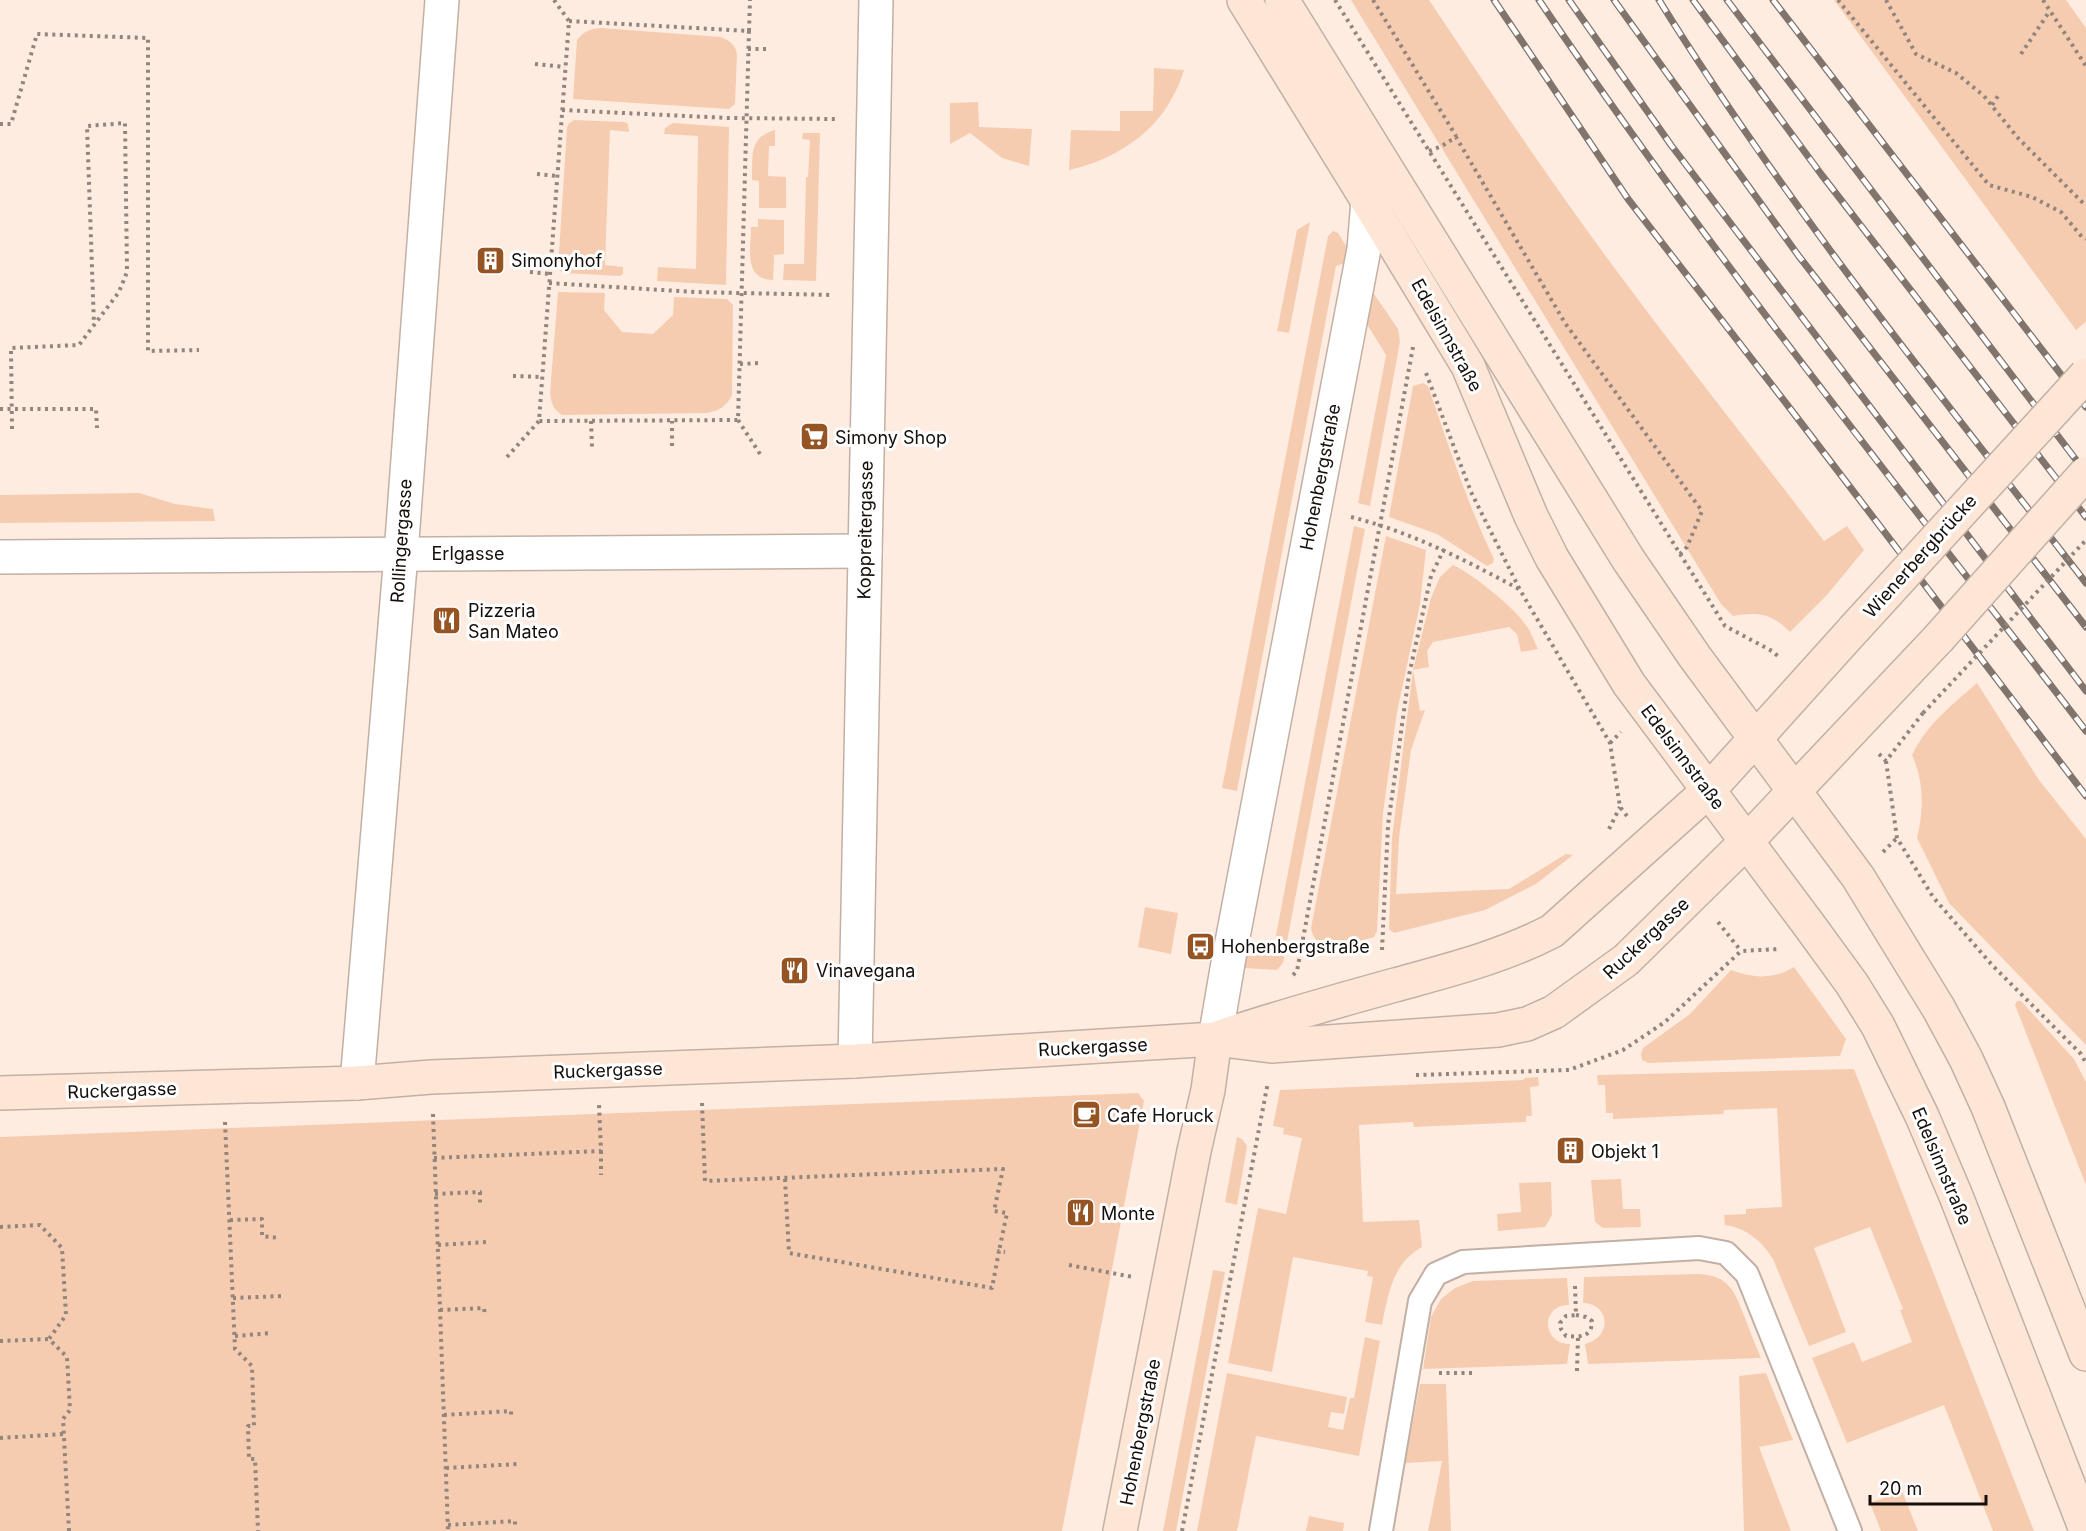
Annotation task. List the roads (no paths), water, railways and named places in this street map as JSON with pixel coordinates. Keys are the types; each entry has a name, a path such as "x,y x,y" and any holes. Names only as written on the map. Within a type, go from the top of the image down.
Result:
{"main road":[{"name":"Edelsinnstraße","path":"1244,0 1468,366 1531,516 1552,558 1629,684 1852,984 1878,1026 1956,1196 2086,1530"},
{"name":"Edelsinnstraße","path":"1282,0 1628,559 1695,657 1875,902 1939,1009 1988,1107 2086,1354"},
{"name":"Wienerbergbrücke","path":"1756,740 1805,682 2086,375"},
{"path":"1794,790 1898,682 2086,473"},
{"name":"Ruckergasse","path":"1215,1039 1304,1010 1481,961 1552,931 1708,791 1756,740"},
{"name":"Ruckergasse","path":"0,1093 357,1083 431,1077 855,1060 1215,1039 1271,1046 1498,1030 1527,1024 1554,1012 1626,960 1747,842 1794,790"},
{"name":"Hohenbergstraße","path":"1120,1531 1208,1090 1215,1039"}],"street":[{"name":"Rollingergasse","path":"357,1083 401,554 442,0"},
{"name":"Koppreitergasse","path":"855,1060 876,0"},
{"name":"Hohenbergstraße","path":"1215,1039 1364,249 1368,201"},
{"name":"Erlgasse","path":"0,557 865,551"}],"lane":[{"path":"1381,1531 1420,1301 1436,1274 1463,1262 1699,1248 1726,1253 1748,1274 1850,1531"}],"railway":[{"path":"1494,0 1628,199 2086,796"},
{"path":"1539,0 1670,187 1738,278 2086,731"},
{"path":"1569,0 1671,145 2086,691"},
{"path":"1614,0 1798,255 2086,627"},
{"path":"1659,0 1708,76 1811,224 2086,583"},
{"path":"1693,0 1821,174 2086,517"},
{"path":"1727,0 2086,473"},
{"path":"1773,0 2086,407"}],"place":[{"name":"Simonyhof","path":"490,260"},
{"name":"Simony Shop","path":"814,437"},
{"name":"Pizzeria San Mateo","path":"447,620"},
{"name":"Hohenbergstraße","path":"1200,946"},
{"name":"Vinavegana","path":"795,970"},
{"name":"Cafe Horuck","path":"1086,1115"},
{"name":"Objekt 1","path":"1570,1151"},
{"name":"Monte","path":"1080,1213"}]}
